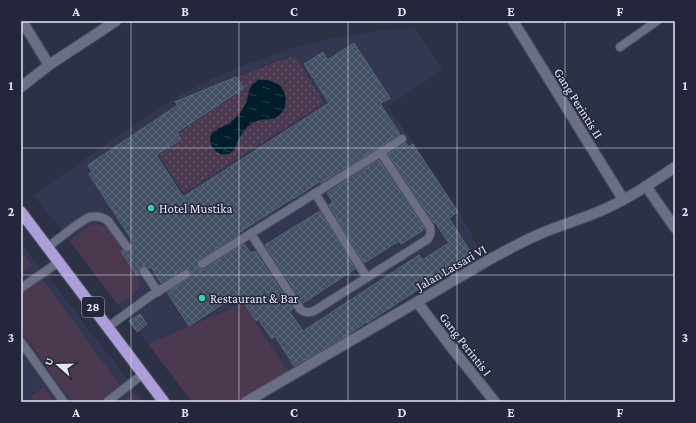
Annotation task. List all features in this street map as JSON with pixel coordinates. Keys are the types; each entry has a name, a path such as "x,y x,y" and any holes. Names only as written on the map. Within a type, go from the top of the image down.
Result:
{"highway":[{"name":"28","path":"21,212 164,402"}],"street":[{"path":"22,21 49,65"},
{"path":"21,87 49,65 116,21"},
{"name":"Gang Perintis II","path":"513,21 623,200"},
{"name":"Jalan Latsari VI","path":"246,402 522,242 549,230 608,208 675,167"},
{"path":"646,186 675,228"},
{"name":"Gang Perintis I","path":"417,302 495,402"}],"lane":[{"path":"620,46 657,21"},
{"path":"202,264 402,139"},
{"path":"250,234 300,309 309,313 314,311 428,239 431,231 430,227 381,153"},
{"path":"316,193 367,278"},
{"path":"48,247 90,217 104,218 108,221 127,247"},
{"path":"21,288 59,262"},
{"path":"144,271 158,292"},
{"path":"108,327 149,297 186,274"},
{"path":"21,342 64,402"},
{"path":"107,402 143,374"}],"shaded area":[{"name":"Hotel Mustika","path":"415,28 443,70 388,106 459,211 481,253 289,373 243,303 148,344 33,195 157,109 213,78 292,48 333,38 369,32"},
{"path":"295,56 324,103 184,193 159,155 182,139 178,133 245,88 238,77"},
{"path":"97,224 105,226 119,244 140,282 138,290 118,305 70,241 89,226"},
{"path":"21,242 111,358 144,402 21,402"},
{"path":"21,251 32,265 21,274"},
{"path":"42,278 120,386 98,402 72,402 21,331 21,294"},
{"path":"243,303 289,373 235,402 192,402 148,344"},
{"path":"44,387 54,402 35,402 31,396"},
{"path":"134,394 139,402 122,402"}],"water":[{"path":"258,80 271,81 279,85 286,98 283,112 275,118 254,122 246,128 235,149 229,154 225,155 216,152 210,140 212,133 229,124 238,116 246,103 250,87"}],"building":[{"path":"354,43 390,98 380,104 400,134 321,183 319,182 237,234 238,235 199,260 197,267 200,269 205,269 244,244 251,253 255,251 293,309 289,311 303,331 419,255 422,260 449,243 388,154 406,143 408,147 413,144 458,212 449,218 473,256 441,277 440,275 337,342 294,366 275,336 272,339 258,319 256,321 238,294 189,326 167,292 189,278 191,274 190,271 183,269 161,283 151,267 149,268 143,266 139,268 139,274 137,276 121,251 130,252 132,249 132,244 134,243 89,174 92,172 88,165 178,105 175,102 236,77 244,88 177,132 181,139 156,155 183,197 329,103 304,64 323,52 328,60"},
{"path":"379,160 425,229 401,244 399,241 364,263 329,205 333,202 327,193"},
{"path":"320,211 355,269 303,303 265,245"},
{"path":"140,314 147,324 137,332 129,321"}],"place":[{"name":"Hotel Mustika","path":"151,208"},
{"name":"Restaurant & Bar","path":"202,298"}]}
